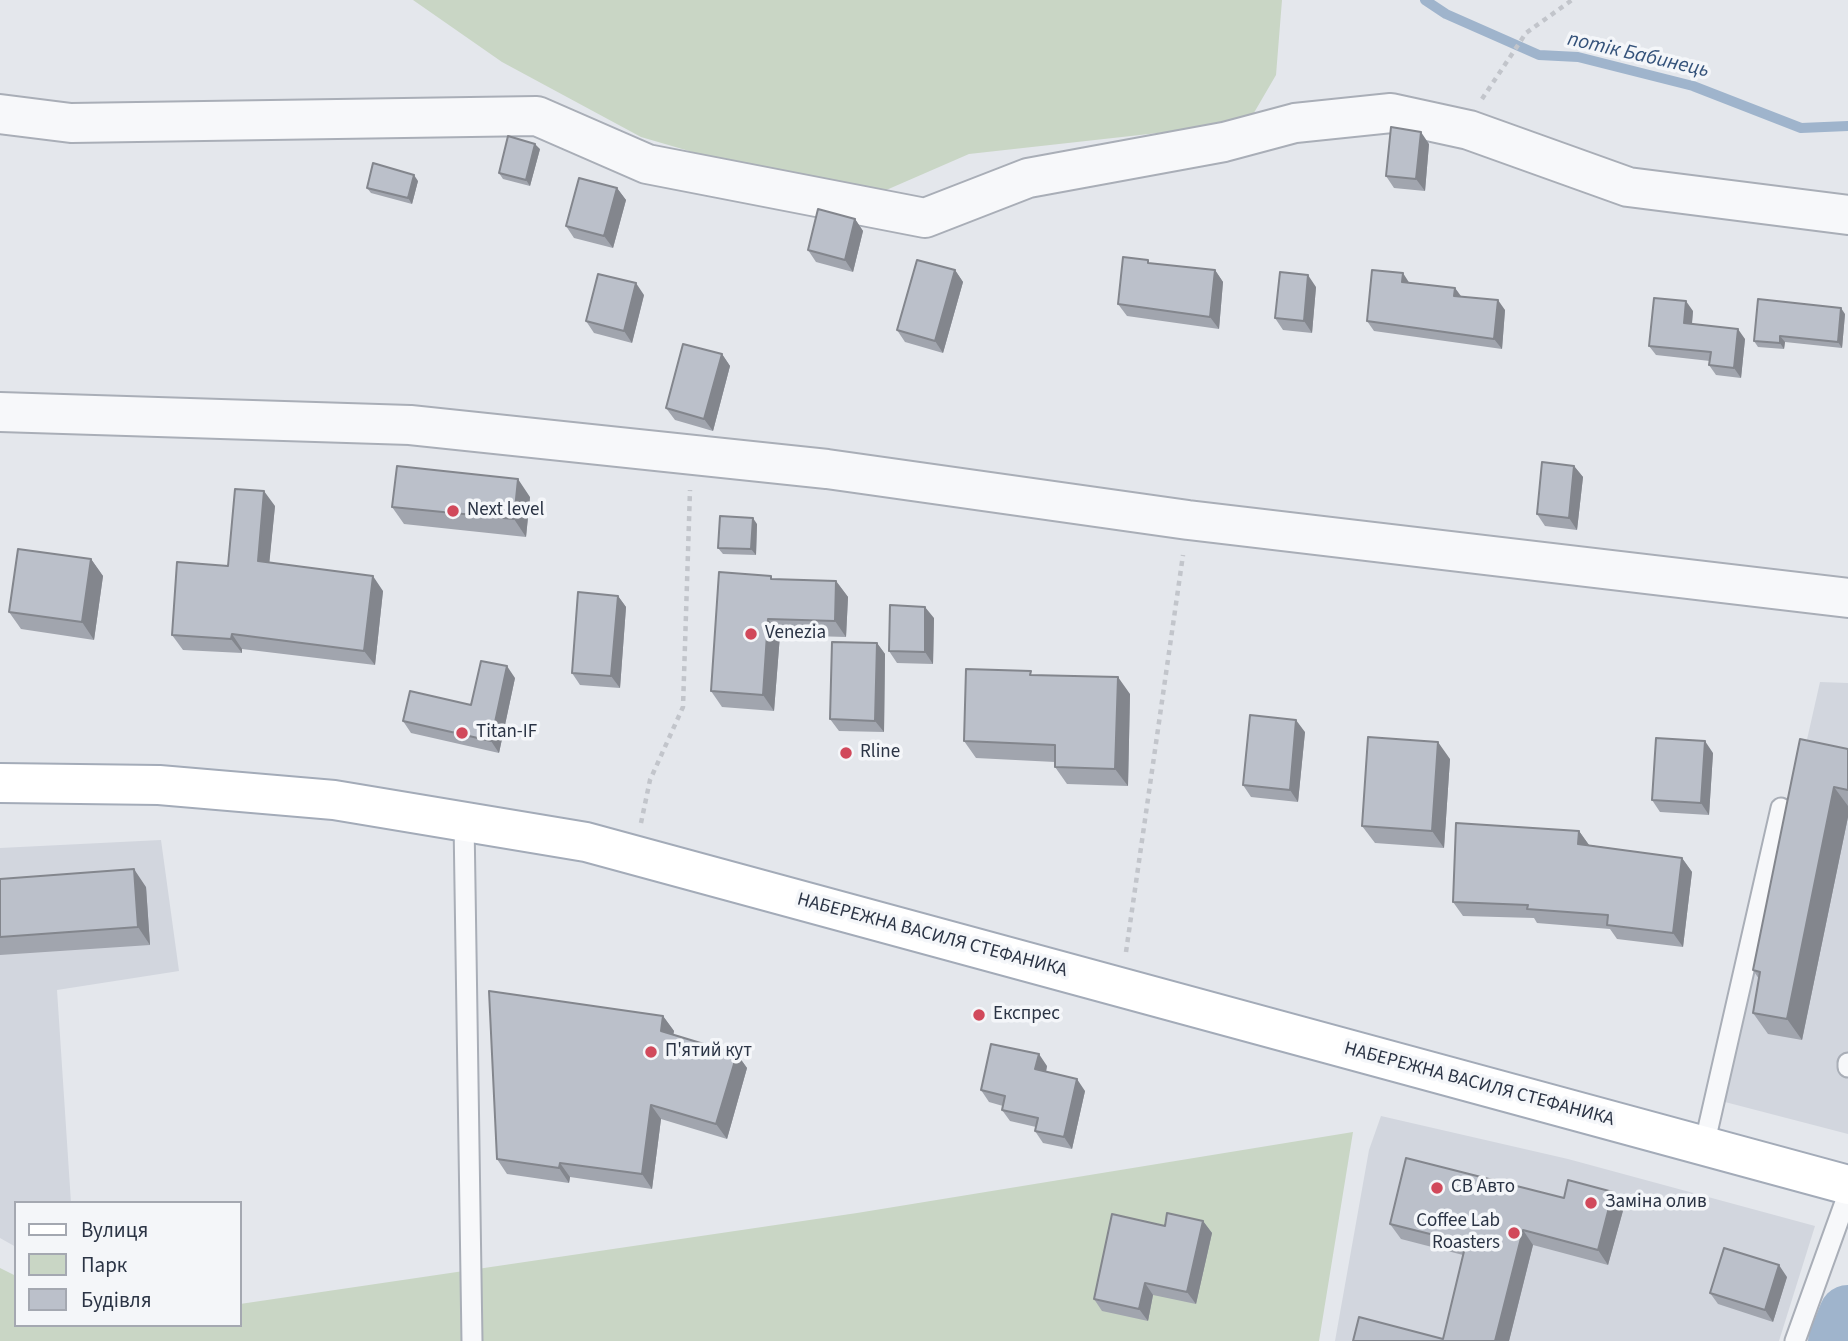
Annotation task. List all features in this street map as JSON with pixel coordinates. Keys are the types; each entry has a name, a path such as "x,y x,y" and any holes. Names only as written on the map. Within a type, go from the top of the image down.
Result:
{"main road":[{"name":"НАБЕРЕЖНА ВАСИЛЯ СТЕФАНИКА","path":"0,783 159,785 334,800 586,842 1848,1185"}],"street":[{"path":"0,114 71,123 537,116 647,164 925,218 1028,178 1224,142 1295,124 1391,113 1469,130 1628,187 1848,215"},
{"path":"0,412 410,425 827,469 1188,520 1848,598"}],"lane":[{"path":"1704,1146 1781,808"},
{"path":"464,821 472,1341"},
{"path":"1795,1341 1848,1194"}],"path":[{"path":"1469,130 1480,103 1526,33 1572,0"},
{"path":"635,855 650,780 683,707 691,454"},
{"path":"1121,987 1188,520"}],"shaded area":[{"path":"1820,682 1848,683 1848,1134 1725,1102"},
{"path":"161,840 179,971 57,990 71,1201 14,1201 14,1246 0,1238 0,848"},
{"path":"1381,1116 1568,1159 1815,1226 1779,1341 1335,1341 1369,1150"}],"green space":[{"path":"413,0 1282,0 1276,75 1248,123 969,154 861,201 641,137 502,62"},
{"path":"1353,1132 1319,1341 0,1341 0,1268 14,1275 14,1327 242,1327 242,1304 857,1213"}],"building":[{"path":"1391,127 1421,132 1416,179 1386,176"},
{"path":"508,136 535,144 526,180 499,173"},
{"path":"373,163 414,175 408,198 367,188"},
{"path":"579,178 617,188 604,236 566,226"},
{"path":"818,209 855,219 845,260 808,250"},
{"path":"1123,257 1148,260 1148,263 1215,270 1210,317 1118,304"},
{"path":"917,260 955,270 935,341 897,330"},
{"path":"1372,270 1403,273 1402,282 1455,288 1454,296 1498,300 1494,339 1367,321"},
{"path":"1280,272 1308,275 1304,321 1275,318"},
{"path":"598,274 636,283 624,331 586,321"},
{"path":"1654,298 1686,301 1684,323 1738,329 1734,368 1709,365 1711,352 1649,346"},
{"path":"1758,299 1841,308 1838,342 1780,336 1780,343 1754,341"},
{"path":"683,344 722,354 704,419 666,408"},
{"path":"1542,462 1574,466 1569,518 1537,514"},
{"path":"397,466 518,479 514,519 392,507"},
{"path":"235,489 264,491 258,561 373,576 364,651 232,634 231,639 172,635 177,562 228,566"},
{"path":"720,516 753,518 751,549 718,548"},
{"path":"18,549 91,559 82,622 9,612"},
{"path":"719,572 771,576 771,579 836,581 835,621 768,619 763,695 711,691"},
{"path":"578,592 618,596 611,676 572,673"},
{"path":"890,605 925,607 925,652 889,651"},
{"path":"832,642 877,643 875,721 830,719"},
{"path":"481,661 507,666 491,741 403,721 410,691 471,705"},
{"path":"966,669 1031,671 1030,675 1118,677 1115,769 1055,767 1055,745 964,741"},
{"path":"1250,715 1296,720 1290,790 1243,785"},
{"path":"1368,737 1438,742 1432,831 1362,826"},
{"path":"1656,738 1705,741 1701,803 1652,800"},
{"path":"1800,739 1848,749 1848,790 1834,787 1787,1019 1753,1013 1760,972 1753,970"},
{"path":"1456,823 1579,831 1578,844 1682,858 1673,933 1607,925 1608,915 1527,909 1528,905 1453,902"},
{"path":"134,869 138,927 0,937 0,879"},
{"path":"489,991 663,1016 661,1031 737,1054 716,1124 651,1105 642,1174 560,1163 559,1168 497,1159"},
{"path":"991,1044 1039,1054 1035,1069 1077,1079 1064,1137 1035,1131 1038,1118 1002,1110 1005,1096 981,1090"},
{"path":"1406,1158 1564,1198 1568,1180 1613,1192 1598,1250 1523,1230 1495,1341 1353,1341 1359,1317 1443,1339 1466,1243 1390,1224"},
{"path":"1167,1213 1203,1221 1187,1292 1145,1283 1139,1309 1094,1299 1112,1214 1165,1226"},
{"path":"1724,1248 1779,1265 1765,1310 1710,1293"}],"waterway":[{"name":"потік Бабинець","path":"1425,0 1446,14 1539,55 1578,57 1693,86 1801,128 1848,126"},
{"path":"1837,1341 1848,1314"}],"place":[{"name":"Next level","path":"453,511"},
{"name":"Venezia","path":"751,634"},
{"name":"Titan-IF","path":"462,733"},
{"name":"Rline","path":"846,753"},
{"name":"Експрес","path":"979,1015"},
{"name":"П'ятий кут","path":"651,1052"},
{"name":"СВ Авто","path":"1437,1188"},
{"name":"Заміна олив","path":"1591,1203"},
{"name":"Coffee Lab Roasters","path":"1514,1233"}]}
